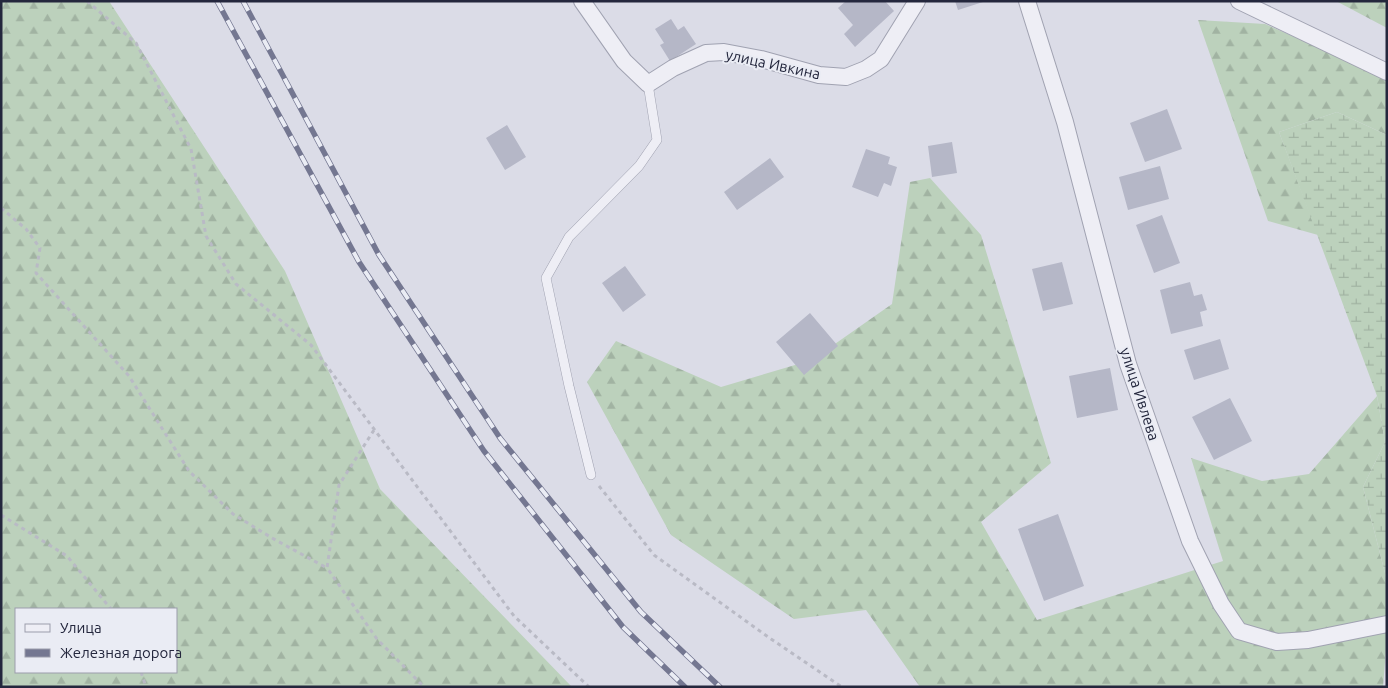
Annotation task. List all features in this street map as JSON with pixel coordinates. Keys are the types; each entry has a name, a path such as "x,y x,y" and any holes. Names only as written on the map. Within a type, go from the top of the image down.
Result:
{"street":[{"path":"582,1 624,61 648,84"},
{"name":"улица Ивкина","path":"648,84 673,68 706,52 724,52 761,59 819,75 846,76 866,69 881,59 917,1"},
{"name":"улица Ивлева","path":"1026,1 1065,122 1128,364 1190,541 1221,604 1239,632 1277,642 1308,640 1387,624"},
{"path":"1239,1 1387,72"}],"lane":[{"path":"591,475 569,386 546,278 569,237 639,166 657,140 648,84"}],"path":[{"path":"87,1 136,43 191,149 206,236 236,284 311,346 514,616 589,687"},
{"path":"1,208 26,229 40,248 36,273 129,376 189,470 233,514 327,568 377,639 424,687"},
{"path":"327,568 339,486 374,430"},
{"path":"591,475 654,555 771,639 842,687"},
{"path":"1,515 67,556 110,608"},
{"path":"141,673 146,687"}],"green space":[{"path":"1,1 109,1 285,271 380,489 572,687 1,687"},
{"path":"1336,1 1387,1 1387,28"},
{"path":"1198,20 1265,24 1387,77 1387,135 1337,112 1279,132 1318,235 1268,221"},
{"path":"1337,112 1387,135 1387,581 1363,487 1385,442 1377,396 1279,132"},
{"path":"930,178 981,235 1051,463 981,522 1037,620 1223,561 1191,458 1262,481 1309,474 1377,396 1385,442 1363,487 1387,581 1387,637 1383,687 920,687 866,610 794,619 671,535 587,382 616,341 721,387 812,360 892,304 910,182"}],"building":[{"path":"846,1 885,1 894,11 855,47 844,34 853,25 838,8"},
{"path":"955,1 983,1 983,2 958,10"},
{"path":"671,19 678,30 684,26 696,44 670,61 660,45 664,43 655,29"},
{"path":"1167,109 1182,149 1145,162 1130,123"},
{"path":"507,125 526,157 505,170 486,138"},
{"path":"952,142 957,173 932,177 928,146"},
{"path":"866,149 890,157 888,164 897,167 891,186 884,183 878,197 852,187"},
{"path":"770,158 784,177 737,210 724,192"},
{"path":"1160,166 1169,199 1128,210 1119,177"},
{"path":"1162,215 1180,263 1154,273 1136,225"},
{"path":"1062,262 1073,304 1043,311 1032,269"},
{"path":"625,266 646,295 623,312 602,283"},
{"path":"1190,282 1194,296 1202,294 1207,310 1200,312 1203,326 1171,334 1160,290"},
{"path":"810,313 838,346 804,375 776,342"},
{"path":"1220,339 1229,369 1194,380 1184,350"},
{"path":"1110,368 1118,410 1077,418 1069,376"},
{"path":"1230,398 1252,441 1214,460 1192,417"},
{"path":"1058,514 1084,586 1044,601 1018,529"}],"railway":[{"path":"217,1 359,262 484,451 623,627 685,687"},
{"path":"243,1 379,255 500,438 641,612 720,687"}]}
